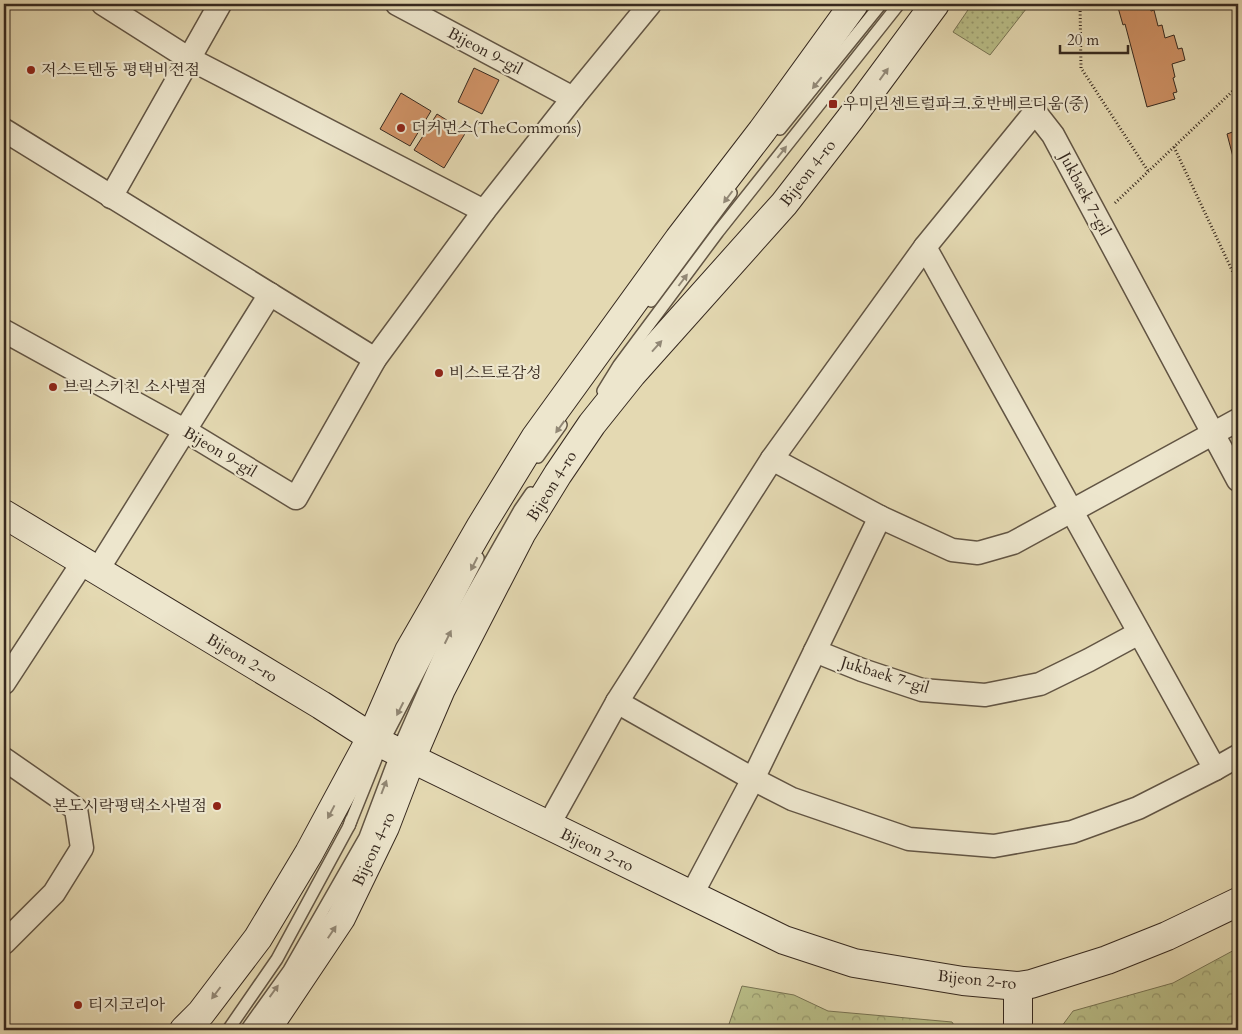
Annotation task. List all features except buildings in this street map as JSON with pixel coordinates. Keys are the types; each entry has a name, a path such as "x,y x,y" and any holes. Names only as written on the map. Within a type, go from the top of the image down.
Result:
{"main road":[{"name":"Bijeon 4-ro","path":"266,1030 341,918 385,827 390,749 409,651 480,526 535,438 679,238 732,181 762,131 854,4"},
{"name":"Bijeon 4-ro","path":"184,1030 201,1013 258,938 309,853 390,749 440,689 521,534 558,474 580,419 632,374 784,204 935,4"},
{"name":"Bijeon 2-ro","path":"4,514 321,705 390,749 784,940 854,963 963,981 1018,986 1032,984 1107,960 1167,936 1238,902"},
{"path":"1018,986 1018,1030"}],"street":[{"path":"103,4 188,58 484,211"},
{"path":"111,197 220,4"},
{"name":"Bijeon 9-gil","path":"397,4 573,98"},
{"name":"Bijeon 9-gil","path":"4,331 184,430 296,498 375,359 484,211 650,4"},
{"name":"Jukbaek 7-gil","path":"548,826 615,705 772,459 924,247 1035,112 1053,135 1238,480"},
{"path":"4,130 375,359"},
{"path":"924,247 1215,769"},
{"path":"4,683 90,567 184,430 270,294"},
{"path":"772,459 880,517 952,550 978,553 1012,543 1238,420"},
{"path":"691,896 753,779 880,517"},
{"name":"Jukbaek 7-gil","path":"815,651 862,670 922,690 985,694 1040,684 1139,633"},
{"path":"615,705 792,799 909,839 994,846 1072,832 1138,808 1238,756"},
{"path":"4,759 76,809 82,848 54,893 4,943"}],"lane":[{"path":"642,313 732,181 776,134 881,4"},
{"path":"228,1030 277,959 390,749 448,636 520,509 602,393 619,365 718,232 899,4"},
{"path":"494,526 507,500 602,393"},
{"path":"246,1030 289,970 365,838 390,749 485,544"}],"path":[{"path":"1080,4 1081,68 1148,171"},
{"path":"1098,219 1238,86"},
{"path":"1174,147 1238,283"}],"green space":[{"path":"972,4 1030,4 990,55 953,32"},
{"path":"1238,948 1238,1030 1059,1030 1073,1011 1173,983"},
{"path":"742,986 794,995 828,1011 952,1022 957,1030 727,1030"}],"place":[{"name":"저스트텐동 평택비전점","path":"31,70"},
{"name":"우미린센트럴파크.호반베르디움(중)","path":"833,104"},
{"name":"더커먼스(TheCommons)","path":"401,128"},
{"name":"비스트로감성","path":"439,373"},
{"name":"브릭스키친 소사벌점","path":"53,387"},
{"name":"본도시락평택소사벌점","path":"217,806"},
{"name":"티지코리아","path":"78,1005"}]}
